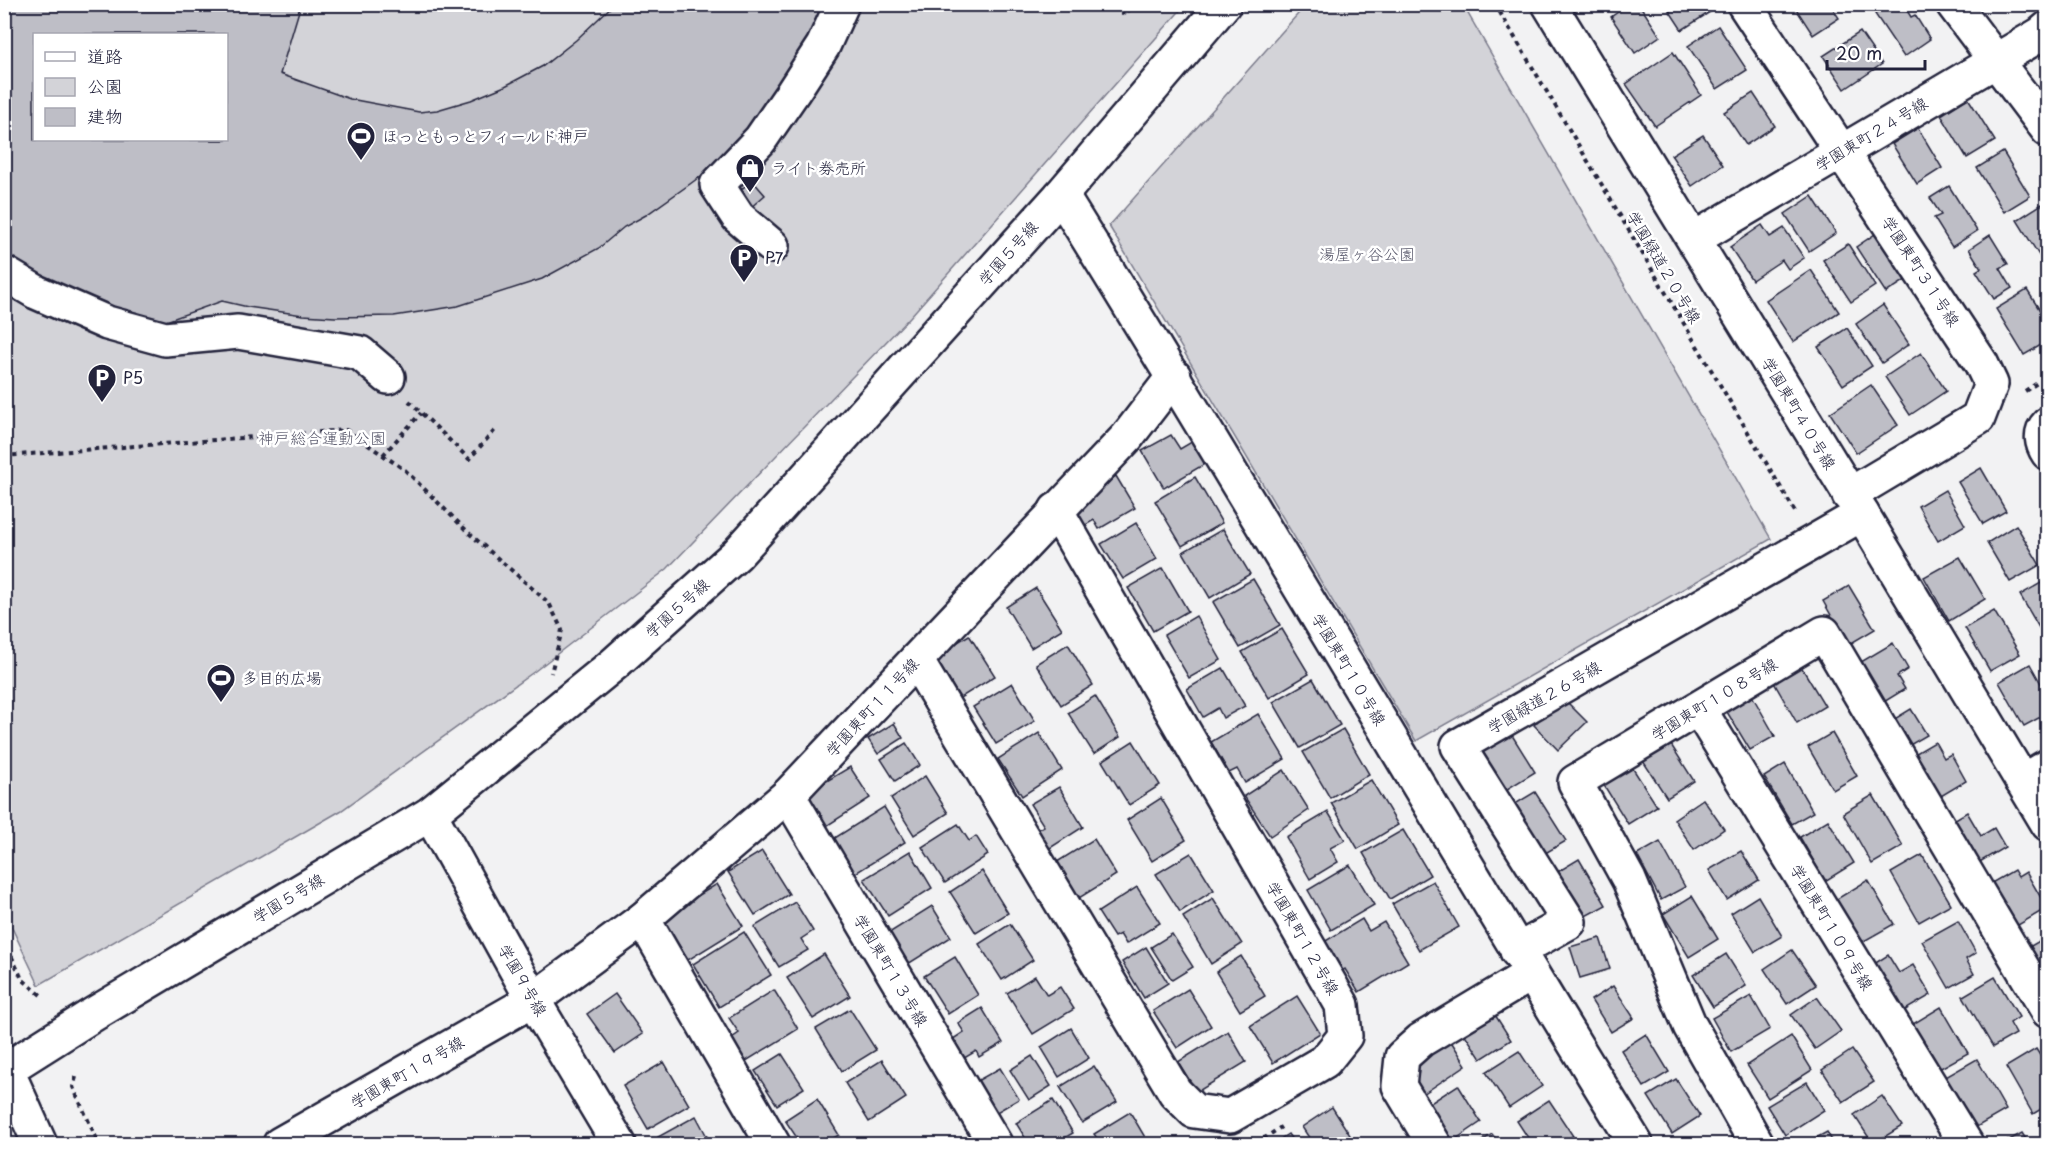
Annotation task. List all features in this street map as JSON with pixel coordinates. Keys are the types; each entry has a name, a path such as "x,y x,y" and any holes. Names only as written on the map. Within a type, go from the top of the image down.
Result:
{"street":[{"path":"772,246 738,217 713,177 760,140 823,46 842,4"},
{"name":"学園５号線","path":"5,1068 429,814 614,664 737,554 1061,195 1224,4"},
{"name":"学園東町４０号線","path":"1549,4 1855,505 2035,774 2048,824"},
{"name":"学園東町３１号線","path":"1744,4 1982,363 1991,384 1978,418 1855,505"},
{"path":"1953,4 1994,62 2048,130"},
{"name":"学園東町２４号線","path":"1694,239 2048,28"},
{"name":"学園東町１０号線","path":"1061,195 1174,376 1524,962 1636,1144"},
{"path":"4,273 36,292 106,323 165,339 238,332 360,353 388,377"},
{"name":"学園東町１１号線","path":"533,1000 643,919 788,795 1127,436 1174,376"},
{"path":"2048,424 2043,429 2042,444 2048,453"},
{"name":"学園緑道２６号線","path":"1524,962 1569,922 1458,746 1813,542 1855,505"},
{"name":"学園東町１２号線","path":"916,660 1175,1092 1194,1111 1230,1116 1325,1061 1345,1036 1342,1005 1056,510"},
{"name":"学園東町１０８号線","path":"1757,1144 1690,1026 1629,880 1575,782 1824,633 2048,1011"},
{"name":"学園東町１０９号線","path":"1699,708 1966,1144"},
{"name":"学園東町１３号線","path":"788,795 994,1144"},
{"name":"学園９号線","path":"429,814 533,1000 619,1144"},
{"path":"643,919 774,1144"},
{"path":"1434,1144 1399,1086 1402,1057 1524,962"},
{"name":"学園東町１９号線","path":"280,1144 533,1000"},
{"path":"5,1068 40,1144"}],"path":[{"path":"1116,4 1124,15 1134,4"},
{"name":"学園緑道２０号線","path":"1495,4 1813,542"},
{"path":"388,377 421,413 469,459 497,428"},
{"path":"382,455 421,413"},
{"path":"4,456 346,430 405,470 470,534 549,603 562,630 550,675"},
{"path":"4,940 22,979 42,996"},
{"path":"76,1077 73,1087 99,1144"}],"green space":[{"name":"神戸総合運動公園","path":"5,5 1185,5 910,317 667,569 535,671 342,810 39,985 5,913"},
{"name":"湯屋ヶ谷公園","path":"1306,5 1463,5 1771,539 1416,741 1109,226"}],"building":[{"name":"ほっともっとフィールド神戸","path":"4,4 301,4 280,74 350,99 419,112 437,110 471,100 505,86 543,66 576,40 614,4 824,4 818,21 750,130 709,170 646,215 624,227 599,248 542,279 458,306 394,316 303,315 222,301 155,325 116,312 4,259"},
{"path":"1629,4 1639,4 1660,36 1635,53 1611,17"},
{"path":"1665,4 1705,4 1710,12 1682,30"},
{"path":"1793,4 1830,4 1839,18 1813,35"},
{"path":"1890,4 1903,4 1911,17 1915,15 1930,39 1904,57 1875,14"},
{"path":"1718,26 1747,70 1717,89 1688,46"},
{"path":"1860,32 1882,64 1845,89 1823,56"},
{"path":"1673,52 1701,95 1655,126 1626,84"},
{"path":"1753,93 1775,126 1746,145 1724,112"},
{"path":"1968,98 1995,141 1967,158 1941,115"},
{"path":"1918,128 1942,168 1917,184 1892,144"},
{"path":"1703,135 1723,165 1692,186 1671,155"},
{"path":"2003,152 2030,196 2004,212 1977,168"},
{"name":"ライト券売所","path":"752,180 765,195 749,209 736,194"},
{"path":"1949,186 1977,231 1952,247 1934,218 1941,215 1930,198"},
{"path":"1812,196 1836,233 1809,251 1785,214"},
{"path":"2042,204 2048,214 2048,263 2045,265 2017,220"},
{"path":"1762,225 1770,237 1784,228 1804,258 1788,269 1782,260 1752,280 1730,247"},
{"path":"1884,228 1915,274 1886,293 1856,247"},
{"path":"1990,235 2008,264 2000,268 2012,288 1994,299 1976,271 1981,268 1969,249"},
{"path":"1848,244 1875,286 1851,302 1823,260"},
{"path":"1811,270 1839,312 1793,342 1766,300"},
{"path":"2027,290 2048,323 2048,341 2024,355 1996,309"},
{"path":"1883,305 1909,344 1882,363 1856,324"},
{"path":"1847,328 1872,366 1843,385 1818,347"},
{"path":"1921,353 1946,391 1910,415 1885,377"},
{"path":"1871,385 1898,425 1856,453 1830,413"},
{"path":"1171,435 1180,449 1195,440 1208,462 1164,488 1142,451"},
{"path":"1981,468 2006,511 1983,524 1958,482"},
{"path":"1116,476 1135,508 1099,529 1094,520 1084,526 1071,503"},
{"path":"1195,477 1222,523 1182,546 1155,501"},
{"path":"1945,490 1965,525 1938,541 1918,506"},
{"path":"1136,523 1157,559 1123,579 1101,544"},
{"path":"2016,525 2040,565 2010,582 1987,543"},
{"path":"1223,529 1250,574 1210,598 1183,552"},
{"path":"1960,557 1985,599 1949,621 1924,577"},
{"path":"1163,568 1188,611 1153,631 1128,588"},
{"path":"1253,579 1280,625 1240,648 1213,602"},
{"path":"2048,579 2048,637 2045,638 2020,595"},
{"path":"1849,586 1875,629 1848,645 1823,601"},
{"path":"1036,588 1062,629 1031,648 1006,607"},
{"path":"1994,611 2020,654 1990,671 1965,628"},
{"path":"1196,616 1221,660 1189,678 1164,635"},
{"path":"1282,629 1309,674 1269,698 1242,652"},
{"path":"969,635 995,676 960,698 934,657"},
{"path":"1893,643 1908,669 1897,676 1905,689 1879,705 1856,665"},
{"path":"1068,644 1093,685 1061,705 1036,664"},
{"path":"1799,663 1825,706 1797,723 1772,679"},
{"path":"2030,664 2048,696 2048,713 2024,726 1999,682"},
{"path":"1223,668 1245,706 1223,718 1218,708 1203,717 1187,689"},
{"path":"1313,679 1340,725 1300,748 1273,702"},
{"path":"1012,683 1035,721 996,744 973,707"},
{"path":"1750,692 1775,736 1750,750 1724,707"},
{"path":"1095,696 1120,737 1094,754 1068,713"},
{"path":"1562,697 1587,722 1558,750 1534,725"},
{"path":"1911,709 1927,735 1903,749 1888,723"},
{"path":"1258,714 1285,759 1245,783 1237,769 1229,773 1211,742"},
{"path":"894,723 903,738 878,754 868,739"},
{"path":"1343,729 1369,774 1330,798 1303,752"},
{"path":"1510,732 1535,772 1504,791 1479,750"},
{"path":"1039,733 1062,770 1022,796 998,759"},
{"path":"1832,733 1857,776 1833,790 1808,747"},
{"path":"1668,740 1694,781 1667,798 1641,758"},
{"path":"1133,741 1160,785 1129,805 1102,761"},
{"path":"1935,742 1944,758 1951,754 1966,781 1936,799 1911,756"},
{"path":"906,743 920,765 895,781 881,759"},
{"path":"1628,761 1657,806 1628,824 1600,779"},
{"path":"1785,764 1813,812 1792,824 1764,777"},
{"path":"850,767 870,798 825,827 805,794"},
{"path":"1284,770 1309,810 1270,836 1244,796"},
{"path":"925,776 948,813 914,835 891,798"},
{"path":"1371,780 1398,825 1358,849 1331,803"},
{"path":"1059,787 1083,827 1047,850 1035,831 1044,826 1030,804"},
{"path":"1535,792 1566,841 1542,855 1512,806"},
{"path":"1873,795 1903,846 1872,864 1843,813"},
{"path":"1161,798 1186,840 1152,861 1127,820"},
{"path":"1703,799 1724,829 1694,850 1674,819"},
{"path":"884,807 905,842 851,876 830,841"},
{"path":"1328,812 1345,840 1330,848 1338,862 1310,879 1286,837"},
{"path":"1967,812 1981,836 1994,828 2005,847 1973,866 1947,824"},
{"path":"1828,820 1854,863 1825,881 1800,837"},
{"path":"958,824 969,841 976,836 988,855 945,883 922,847"},
{"path":"1403,830 1430,875 1390,899 1363,853"},
{"path":"1094,839 1116,875 1079,898 1057,862"},
{"path":"1660,842 1685,887 1661,900 1637,855"},
{"path":"762,851 789,894 755,915 728,872"},
{"path":"910,851 932,888 888,916 864,879"},
{"path":"1741,851 1759,880 1727,900 1709,870"},
{"path":"1191,853 1214,890 1180,912 1156,874"},
{"path":"1922,855 1951,904 1919,922 1891,873"},
{"path":"1579,859 1606,905 1580,919 1554,874"},
{"path":"1350,865 1374,905 1331,930 1308,890"},
{"path":"2014,870 2018,877 2026,872 2047,908 2013,928 1988,885"},
{"path":"982,871 1008,913 976,933 950,892"},
{"path":"1868,880 1894,924 1857,945 1832,902"},
{"path":"1433,881 1459,927 1419,950 1392,904"},
{"path":"717,884 743,926 688,960 662,918"},
{"path":"1137,887 1160,923 1126,944 1120,934 1114,937 1098,912"},
{"path":"1692,896 1718,939 1689,957 1663,914"},
{"path":"1758,896 1782,936 1755,952 1731,913"},
{"path":"1213,898 1242,944 1211,964 1183,917"},
{"path":"795,902 813,931 801,939 808,950 779,967 754,927"},
{"path":"932,906 951,937 908,964 889,933"},
{"path":"1362,919 1369,931 1384,922 1408,962 1359,992 1345,969 1337,974 1319,945"},
{"path":"1958,921 1976,953 1966,959 1974,974 1949,988 1922,941"},
{"path":"1010,924 1033,960 1002,980 979,944"},
{"path":"744,932 771,975 719,1007 693,964"},
{"path":"1172,934 1193,967 1172,980 1151,947"},
{"path":"2048,936 2048,979 2029,947"},
{"path":"1600,938 1610,969 1580,978 1570,947"},
{"path":"1146,947 1168,983 1144,998 1122,962"},
{"path":"1792,950 1816,985 1787,1004 1764,969"},
{"path":"824,954 850,996 813,1019 787,978"},
{"path":"1726,954 1746,986 1713,1007 1693,975"},
{"path":"1888,955 1899,973 1913,965 1931,995 1902,1012 1874,964"},
{"path":"1241,956 1265,996 1240,1011 1216,972"},
{"path":"955,957 978,995 948,1014 924,976"},
{"path":"1035,976 1047,995 1060,987 1074,1009 1033,1034 1007,993"},
{"path":"1995,977 2019,1017 2010,1023 2016,1034 1993,1047 1963,996"},
{"path":"1613,986 1634,1018 1611,1032 1591,1000"},
{"path":"1188,989 1211,1026 1177,1048 1153,1011"},
{"path":"774,990 798,1029 743,1063 729,1040 739,1033 729,1018"},
{"path":"615,994 643,1034 615,1053 587,1014"},
{"path":"1297,996 1320,1033 1273,1063 1250,1026"},
{"path":"1751,996 1770,1029 1731,1052 1712,1018"},
{"path":"1817,997 1841,1031 1815,1049 1791,1015"},
{"path":"1941,1007 1968,1053 1939,1069 1913,1024"},
{"path":"982,1008 1003,1043 979,1057 976,1051 961,1060 950,1041 964,1032 958,1023"},
{"path":"850,1009 876,1050 842,1071 816,1029"},
{"path":"1492,1010 1511,1040 1481,1059 1462,1030"},
{"path":"1071,1028 1089,1058 1059,1077 1041,1047"},
{"path":"1228,1031 1246,1062 1197,1092 1178,1062"},
{"path":"1646,1034 1669,1072 1644,1087 1621,1050"},
{"path":"1447,1035 1466,1065 1423,1094 1404,1064"},
{"path":"1791,1036 1812,1070 1768,1098 1747,1065"},
{"path":"2036,1049 2048,1068 2048,1105 2033,1114 2006,1067"},
{"path":"1852,1050 1874,1082 1843,1102 1822,1070"},
{"path":"1519,1051 1542,1086 1509,1108 1486,1072"},
{"path":"782,1054 804,1088 777,1105 755,1071"},
{"path":"1032,1056 1051,1086 1029,1100 1010,1070"},
{"path":"1977,1059 2006,1110 1973,1129 1944,1078"},
{"path":"882,1060 906,1098 869,1122 845,1083"},
{"path":"664,1062 689,1105 648,1129 623,1086"},
{"path":"1094,1066 1117,1102 1082,1123 1060,1087"},
{"path":"1000,1068 1019,1099 995,1113 975,1082"},
{"path":"1676,1079 1700,1116 1672,1134 1648,1096"},
{"path":"1807,1082 1824,1110 1785,1135 1767,1106"},
{"path":"1458,1085 1481,1122 1453,1141 1429,1104"},
{"path":"1882,1096 1902,1126 1873,1144 1854,1115"},
{"path":"817,1099 839,1135 823,1144 801,1144 785,1120"},
{"path":"1053,1100 1073,1133 1054,1144 1029,1144 1016,1123"},
{"path":"1549,1100 1573,1136 1560,1144 1532,1144 1517,1121"},
{"path":"1332,1107 1355,1143 1313,1144 1302,1127"},
{"path":"1130,1112 1149,1144 1101,1144 1094,1134"},
{"path":"696,1116 711,1144 662,1144 658,1137"},
{"path":"1827,1132 1834,1144 1805,1144"},
{"path":"2022,1133 2029,1144 2002,1144"},
{"path":"1288,1134 1295,1144 1273,1144"},
{"path":"1492,1134 1500,1144 1477,1144 1482,1141"}],"place":[{"name":"ほっともっとフィールド神戸","path":"361,162"},
{"name":"ライト券売所","path":"750,194"},
{"name":"P7","path":"744,284"},
{"name":"P5","path":"102,404"},
{"name":"多目的広場","path":"221,704"}]}
